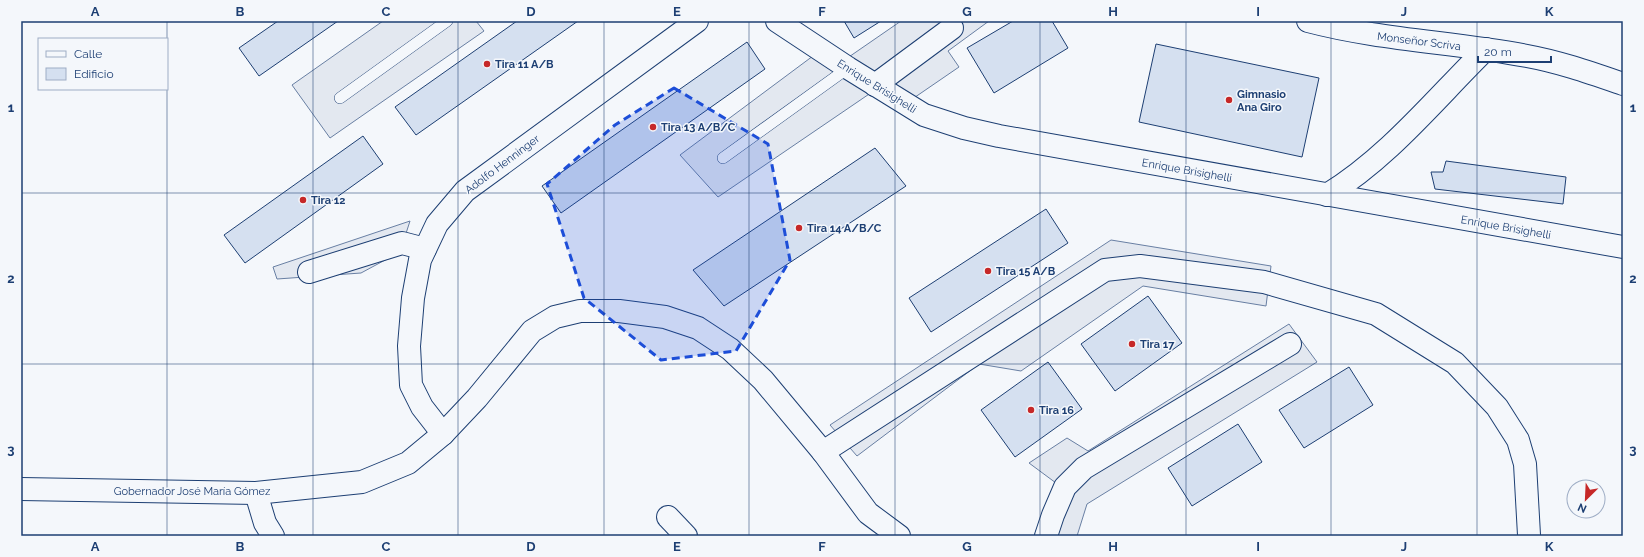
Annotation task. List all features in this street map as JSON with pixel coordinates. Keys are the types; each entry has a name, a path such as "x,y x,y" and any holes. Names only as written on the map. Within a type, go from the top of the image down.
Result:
{"street":[{"name":"Adolfo Henninger","path":"444,434 422,407 411,385 409,346 413,298 420,260 436,224 465,191 697,21"},
{"name":"Enrique Brisighelli","path":"777,21 875,86 924,115 964,128 999,136 1623,247"},
{"name":"Monseñor Scriva","path":"1308,21 1348,31 1528,56 1575,67 1623,84"},
{"path":"875,86 952,28"},
{"path":"1327,195 1345,184 1376,160 1408,130 1486,49"},
{"path":"309,272 402,243 425,249"},
{"path":"823,452 1105,270 1140,266 1264,282 1376,314 1455,363 1497,407 1518,440 1525,464 1529,535"},
{"name":"Gobernador José María Gómez","path":"21,489 256,493 362,482 408,463 444,434 477,398 532,331 555,316 580,310 619,311 665,317 698,328 730,349 763,380 823,452 868,513 899,536"},
{"path":"1046,536 1065,487 1084,468 1290,344"},
{"path":"256,493 265,523 273,536"},
{"path":"668,517 686,536"}],"lane":[{"path":"340,98 447,21"},
{"path":"723,158 848,68"}],"highlighted area":[{"path":"674,88 768,144 790,260 736,351 661,360 584,298 547,184 615,125"}],"shaded area":[{"path":"383,21 476,21 484,31 330,138 292,85"},
{"path":"901,21 989,21 948,51 959,67 905,104 843,61"},
{"path":"821,50 878,88 718,197 680,155"},
{"path":"410,221 400,252 361,273 277,279 273,267"},
{"path":"1111,240 1271,266 1266,306 1143,286 1021,371 979,364 857,456 830,425"},
{"path":"1289,324 1317,362 1087,504 1077,536 1034,536 1056,483 1029,463 1067,438 1088,451"}],"building":[{"path":"278,21 338,21 259,76 239,48"},
{"name":"Tira 11 A/B","path":"517,21 578,21 416,135 395,107"},
{"path":"844,21 881,21 854,38"},
{"path":"1013,21 1052,21 1068,48 994,93 967,48"},
{"name":"Tira 13 A/B/C","path":"747,42 765,69 561,213 542,186"},
{"name":"Gimnasio Ana Giro","path":"1156,44 1319,78 1302,157 1139,122"},
{"name":"Tira 12","path":"363,136 383,164 245,263 224,235"},
{"name":"Tira 14 A/B/C","path":"875,148 906,186 724,306 693,270"},
{"path":"1446,161 1566,177 1563,204 1435,189 1431,172 1443,172"},
{"name":"Tira 15 A/B","path":"1046,209 1068,243 931,332 909,298"},
{"name":"Tira 17","path":"1148,296 1182,343 1115,391 1081,344"},
{"name":"Tira 16","path":"1048,362 1082,409 1015,457 981,410"},
{"path":"1349,367 1373,405 1304,448 1279,410"},
{"path":"1238,424 1262,462 1192,506 1168,468"}],"place":[{"name":"Tira 11 A/B","path":"487,64"},
{"name":"Gimnasio Ana Giro","path":"1229,100"},
{"name":"Tira 13 A/B/C","path":"653,127"},
{"name":"Tira 12","path":"303,200"},
{"name":"Tira 14 A/B/C","path":"799,228"},
{"name":"Tira 15 A/B","path":"988,271"},
{"name":"Tira 17","path":"1132,344"},
{"name":"Tira 16","path":"1031,410"}]}
